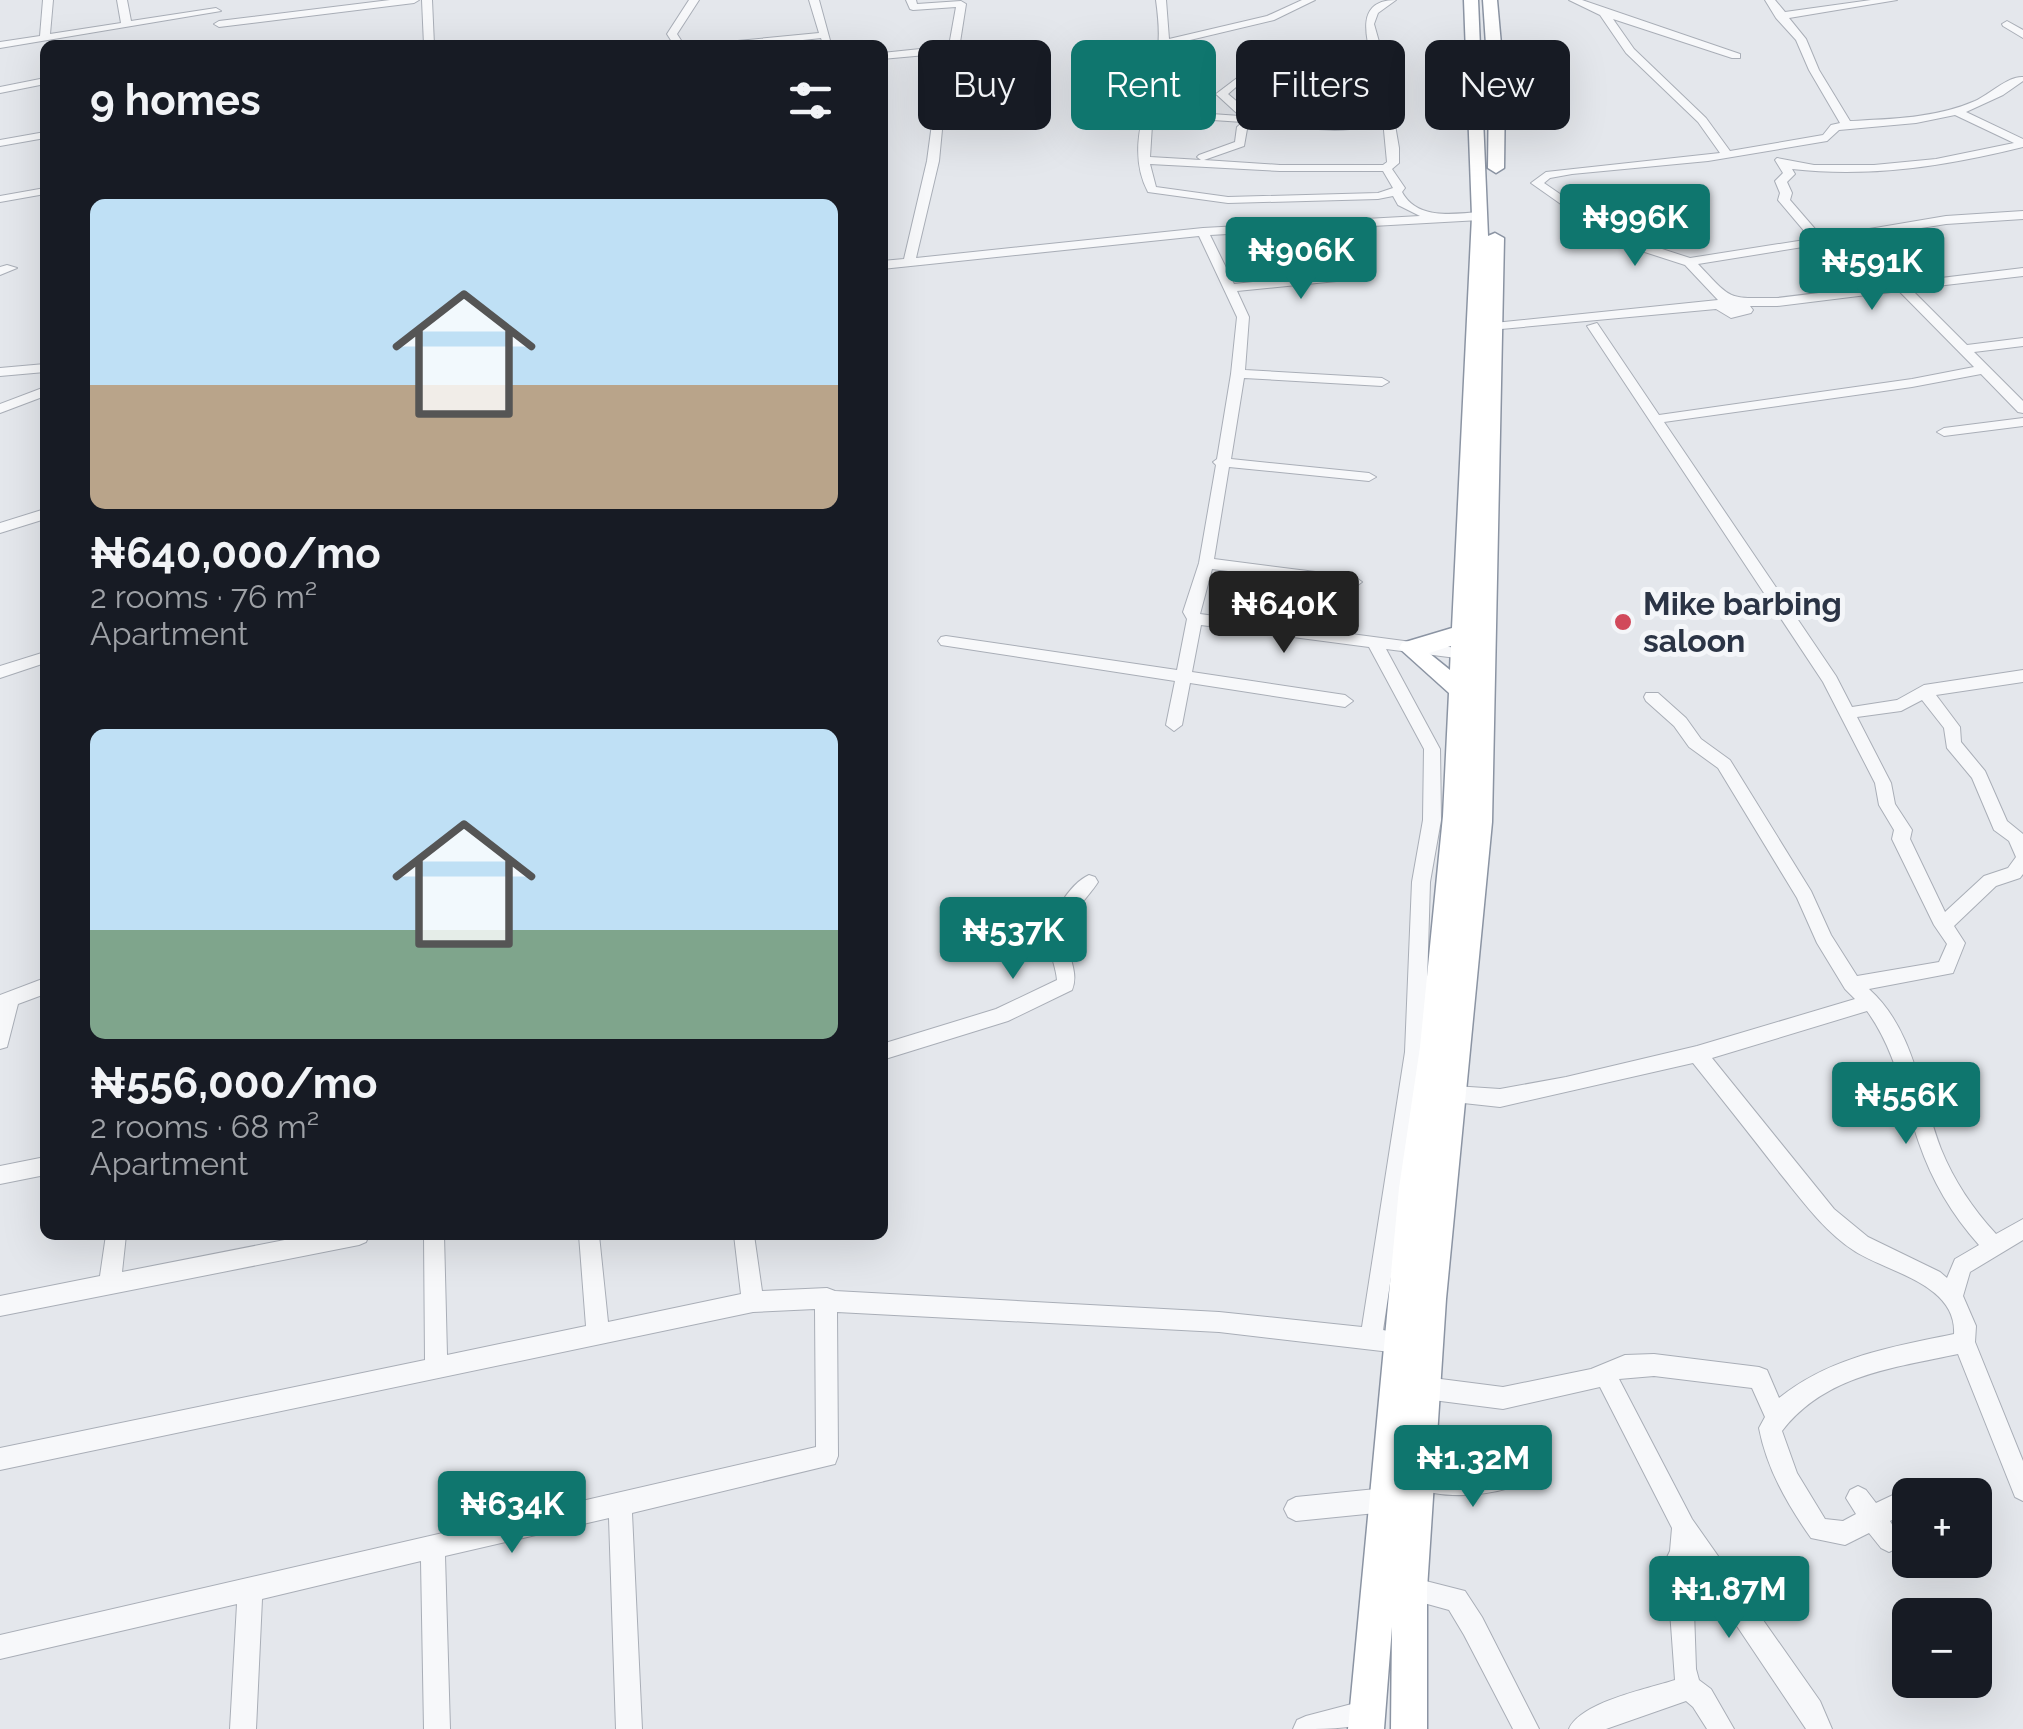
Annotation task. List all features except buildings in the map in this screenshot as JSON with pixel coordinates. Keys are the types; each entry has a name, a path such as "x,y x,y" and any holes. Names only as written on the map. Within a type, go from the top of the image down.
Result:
{"highway":[{"path":"1408,1729 1410,1589 1425,1388 1480,822 1471,654 1480,216 1471,0"},
{"path":"1367,1721 1414,1188 1434,1047 1456,816 1462,692 1471,654 1494,332 1497,90 1490,0"},
{"path":"1414,652 1436,644 1471,654"},
{"path":"1414,652 1462,692"}],"street":[{"path":"44,38 48,0"},
{"path":"122,0 126,24"},
{"path":"0,45 215,5 219,30 414,0"},
{"path":"427,0 428,40"},
{"path":"676,40 672,34 694,0"},
{"path":"814,0 827,40"},
{"path":"911,0 913,7 962,2 955,40"},
{"path":"1162,0 1163,40"},
{"path":"1179,40 1270,18 1310,0"},
{"path":"1372,40 1369,24 1374,12 1391,0"},
{"path":"1574,0 1604,14 1736,56"},
{"path":"1599,0 1630,51 1702,120 1726,153"},
{"path":"1770,0 1801,38 1814,70 1846,125"},
{"path":"1780,16 1892,0"},
{"path":"2007,24 2023,35"},
{"path":"888,55 918,52"},
{"path":"1236,81 1222,94 1236,106"},
{"path":"0,90 40,82"},
{"path":"2018,84 1990,101 1958,112 1835,127 1828,138 1766,145 1761,150 1546,175 1537,183 1572,207 1602,221 1627,242 1690,262 1946,220 2023,215"},
{"path":"1958,112 2023,144"},
{"path":"908,262 933,161 936,130"},
{"path":"1146,130 1148,186 1191,198 1239,201 1390,195 1399,188 1386,168"},
{"path":"1184,161 1240,144 1242,130"},
{"path":"1146,160 1280,168 1386,168 1393,163 1390,130"},
{"path":"0,142 40,136"},
{"path":"1786,165 1886,166 2023,144"},
{"path":"1766,145 1786,165 1788,174 1781,181 1786,193 1784,200 1820,242"},
{"path":"0,199 40,192"},
{"path":"1396,192 1402,202 1429,216"},
{"path":"888,264 1203,232 1480,216"},
{"path":"1174,725 1238,374 1243,316 1203,232"},
{"path":"1690,262 1731,306"},
{"path":"1494,332 2023,272"},
{"path":"1231,288 1366,274"},
{"path":"1903,288 2023,409"},
{"path":"1494,332 1593,326 1731,306"},
{"path":"1593,326 1802,634 1883,783 1886,805 1903,830 1901,839 1943,925 1956,943 1946,968 1852,984"},
{"path":"1964,349 2023,342"},
{"path":"2006,344 2023,361"},
{"path":"0,372 40,368"},
{"path":"1656,419 1984,369"},
{"path":"1238,374 1382,382"},
{"path":"0,409 40,394"},
{"path":"1944,432 2023,422"},
{"path":"1220,462 1369,477"},
{"path":"0,528 40,516"},
{"path":"1206,563 1355,582"},
{"path":"1195,619 1414,652"},
{"path":"946,641 1344,702"},
{"path":"1372,1338 1415,1052 1421,882 1432,802 1432,749 1380,645"},
{"path":"0,672 40,659"},
{"path":"1848,713 1901,705 1924,691 2023,676"},
{"path":"1924,691 1952,727 1953,744 1979,775 2000,825 2016,837 2023,857 2014,873 1990,882 1943,925"},
{"path":"1652,698 1680,722 1696,743 1724,764 1805,896 1823,938 1852,984 1873,1001 1896,1034 1941,1173 1995,1246"},
{"path":"888,1050 1000,1015 1065,986 1068,977 1057,942 1058,928 1063,914 1089,882"},
{"path":"0,1042 5,1001 40,988"},
{"path":"1454,1094 1500,1098 1527,1094 1696,1054 1873,1001"},
{"path":"1696,1054 1827,1216 1866,1247 1933,1280 1952,1296 1966,1326 1964,1342 2023,1490"},
{"path":"0,1175 40,1167"},
{"path":"1952,1296 1962,1266 2023,1230"},
{"path":"110,1284 115,1240"},
{"path":"0,1306 110,1284 276,1243 307,1240"},
{"path":"434,1240 436,1368"},
{"path":"589,1240 598,1334"},
{"path":"745,1240 753,1302"},
{"path":"0,1459 753,1302 826,1298 827,1456 0,1647"},
{"path":"826,1302 1219,1322 1399,1342"},
{"path":"1889,1540 1874,1507 1845,1533 1819,1530 1798,1500 1772,1446 1770,1428 1797,1395 1820,1379 1964,1342"},
{"path":"1425,1388 1504,1398 1605,1375 1626,1366 1654,1365 1758,1378 1776,1417"},
{"path":"1605,1375 1684,1527 1820,1729"},
{"path":"1418,1478 1466,1485 1525,1472"},
{"path":"1296,1509 1386,1500"},
{"path":"620,1504 629,1729"},
{"path":"1684,1527 1682,1554 1673,1570 1690,1688 1702,1698 1720,1729"},
{"path":"432,1547 437,1729"},
{"path":"1410,1589 1456,1600 1526,1729"},
{"path":"244,1729 250,1590"},
{"path":"1582,1729 1607,1714 1690,1688"},
{"path":"1306,1729 1367,1721"}],"place":[{"name":"Mike barbing saloon","path":"1623,622"}]}
